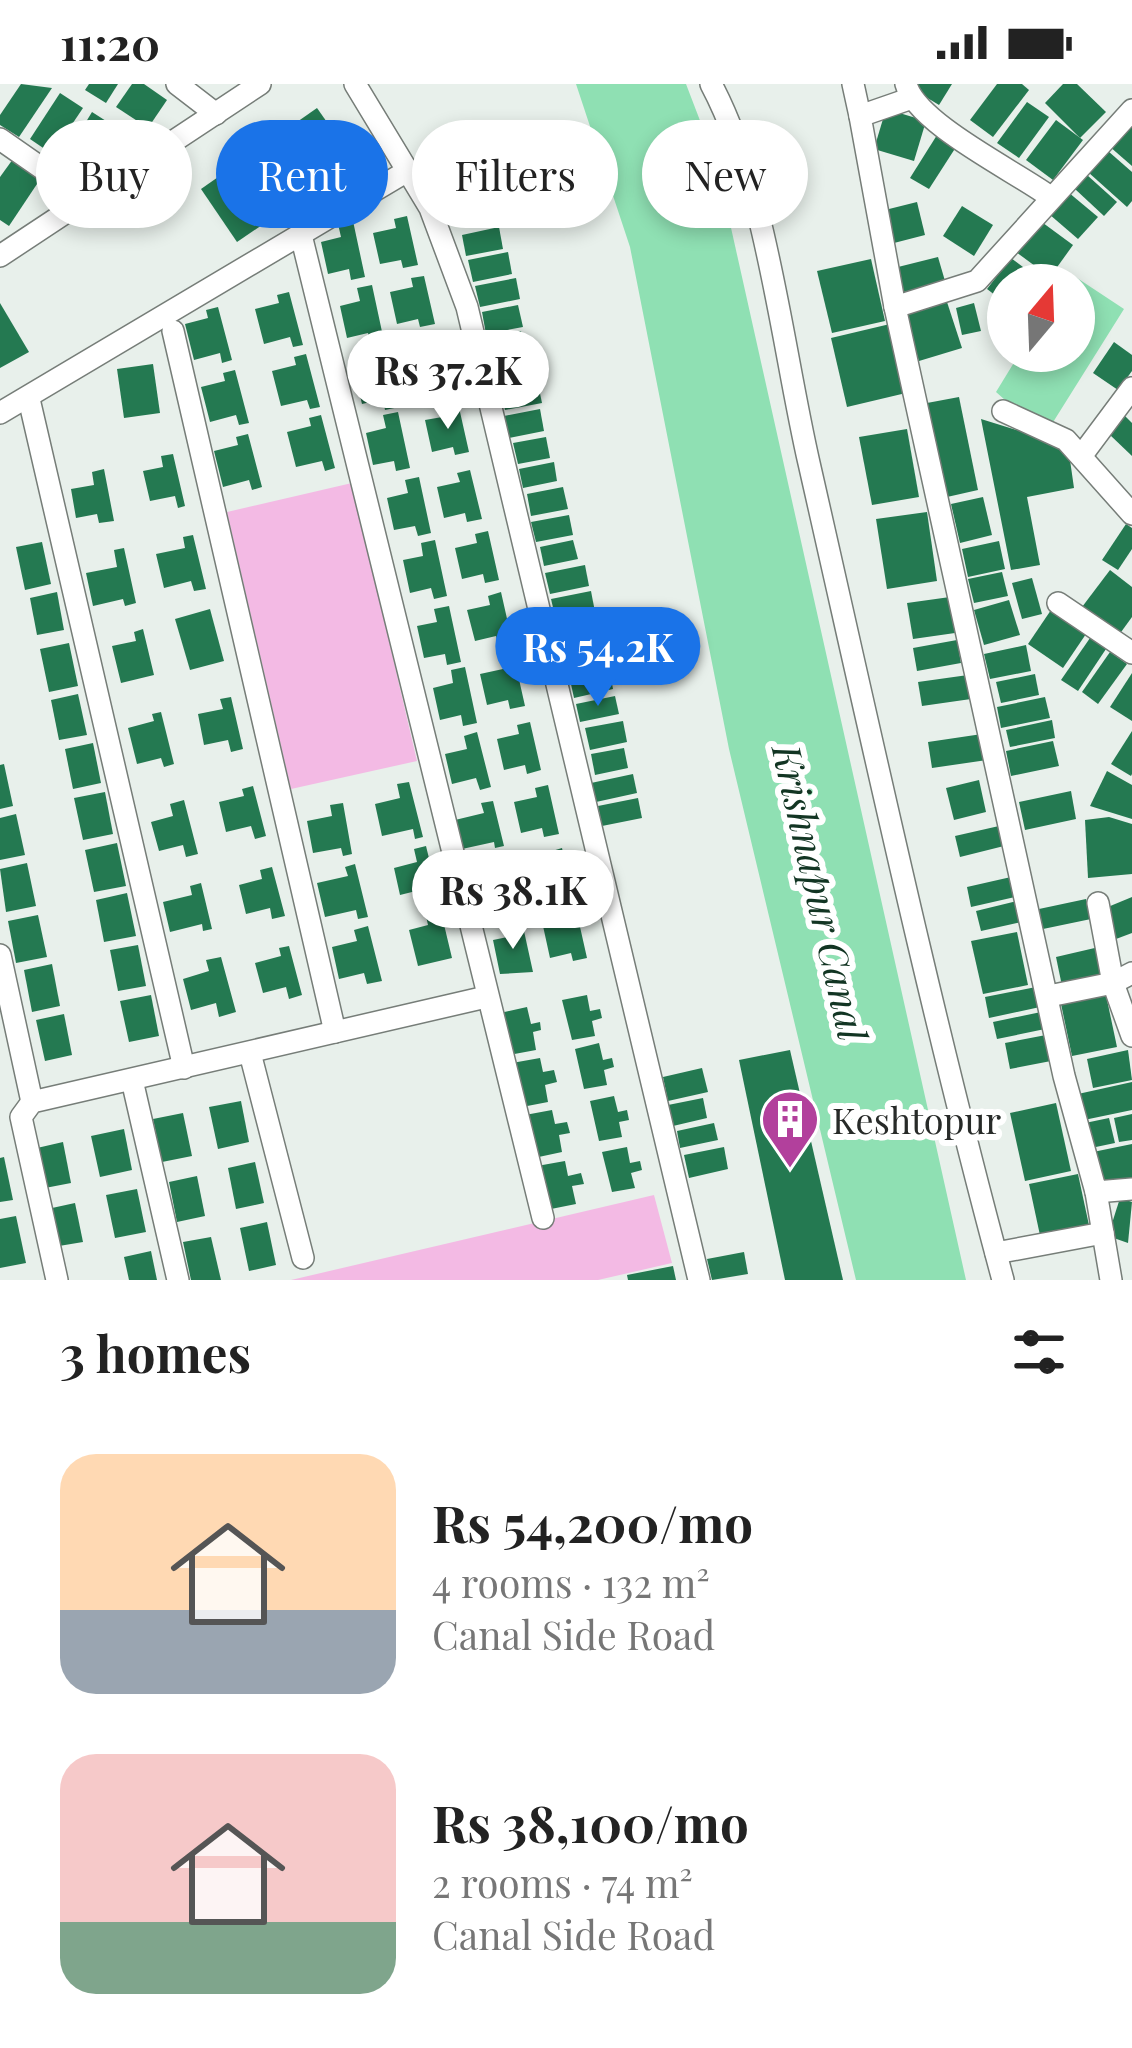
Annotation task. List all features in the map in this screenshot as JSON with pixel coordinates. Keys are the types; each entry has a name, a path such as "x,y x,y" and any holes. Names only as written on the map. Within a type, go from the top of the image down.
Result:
{"street":[{"path":"178,84 215,114"},
{"path":"192,129 260,84"},
{"path":"355,84 409,170 452,258 467,308 699,1280"},
{"path":"712,84 771,268 831,561 956,1108 1003,1280"},
{"path":"853,84 895,307 1096,1192 1111,1280"},
{"path":"860,116 908,91 1049,196"},
{"path":"895,307 977,281 1049,196 1132,110"},
{"path":"0,139 36,164"},
{"path":"0,413 409,170"},
{"path":"0,256 42,228"},
{"path":"301,235 543,1218"},
{"path":"173,331 335,1033"},
{"path":"1082,455 1132,388"},
{"path":"29,399 184,1069"},
{"path":"1003,411 1044,427 1082,455 1132,514"},
{"path":"1058,603 1132,653"},
{"path":"1098,903 1123,978 1132,1036"},
{"path":"0,955 17,1114 57,1280"},
{"path":"1049,996 1123,978"},
{"path":"17,1114 132,1080 486,997"},
{"path":"250,1053 303,1258"},
{"path":"132,1080 178,1280"},
{"path":"1096,1192 1132,1189"},
{"path":"996,1253 1103,1233"}],"shaded area":[{"path":"352,483 417,761 291,789 227,512"},
{"path":"654,1195 672,1263 598,1280 291,1280"}],"water":[{"name":"Krishnapur Canal","path":"576,84 686,84 700,120 642,120 642,228 731,228 966,1280 856,1280 729,749 630,247 618,211 618,120 588,120"},
{"path":"1095,290 1124,309 1095,355"},
{"path":"1008,372 1084,372 1050,427 1022,415 996,392"}],"building":[{"path":"21,84 52,88 19,137 0,125 0,115"},
{"path":"89,84 118,84 106,103 85,90"},
{"path":"132,84 144,84 167,100 153,120 136,120 116,107"},
{"path":"913,84 952,84 939,105 911,88"},
{"path":"997,84 1022,84 1029,90 993,137 970,120"},
{"path":"1063,84 1077,84 1106,112 1080,138 1045,103"},
{"path":"60,93 83,108 75,120 42,120"},
{"path":"1027,102 1049,117 1019,158 997,143"},
{"path":"317,108 325,120 300,120"},
{"path":"886,109 926,121 914,161 874,149"},
{"path":"1056,120 1083,140 1053,180 1026,160"},
{"path":"1132,121 1132,166 1109,146"},
{"path":"937,135 956,147 929,189 910,178"},
{"path":"1108,151 1132,172 1132,201 1127,207 1088,172"},
{"path":"13,159 36,175 36,186 9,226 0,220 0,177"},
{"path":"1087,175 1117,202 1104,216 1075,189"},
{"path":"216,179 216,211 201,189"},
{"path":"1068,192 1098,217 1078,239 1049,214"},
{"path":"917,202 925,235 894,243 885,210"},
{"path":"962,206 993,225 974,256 943,236"},
{"path":"407,216 418,265 403,268 401,260 380,264 373,233 396,228 394,219"},
{"path":"1039,220 1073,245 1059,264 1032,264 1016,252"},
{"path":"227,228 258,228 237,242"},
{"path":"339,228 354,228 365,277 351,280 349,269 328,274 321,242 341,237"},
{"path":"499,228 503,249 466,256 462,235"},
{"path":"508,252 512,274 473,282 468,260"},
{"path":"938,257 945,281 901,293 894,268"},
{"path":"871,259 885,321 832,333 817,271"},
{"path":"424,276 435,324 420,327 418,319 397,324 390,292 413,287 411,278"},
{"path":"516,278 520,299 480,307 475,286"},
{"path":"372,285 384,341 371,344 368,333 347,338 340,306 360,301 357,288"},
{"path":"289,292 303,345 293,347 290,337 264,344 255,309 279,303 277,295"},
{"path":"947,302 962,348 919,361 904,316"},
{"path":"0,303 29,352 0,368"},
{"path":"974,303 981,331 962,335 956,308"},
{"path":"518,305 523,327 486,334 482,312"},
{"path":"218,307 232,360 222,363 220,353 194,360 185,324 208,318 206,310"},
{"path":"890,324 906,393 847,407 831,338"},
{"path":"521,331 525,351 491,358 486,338"},
{"path":"437,342 448,391 434,394 432,386 411,390 404,359 426,354 425,345"},
{"path":"1114,342 1132,355 1132,371 1118,390 1095,370"},
{"path":"387,351 399,407 385,410 383,399 362,404 354,371 375,367 372,354"},
{"path":"306,354 320,407 310,409 307,400 281,406 272,371 296,365 294,357"},
{"path":"532,356 536,378 499,385 494,364"},
{"path":"153,364 160,413 124,418 117,369"},
{"path":"235,370 249,423 239,425 236,415 210,422 201,387 225,381 223,373"},
{"path":"538,384 542,403 505,410 501,392"},
{"path":"959,397 978,490 947,497 927,403"},
{"path":"458,403 469,452 455,455 453,447 432,452 425,420 448,416 445,406"},
{"path":"540,409 544,431 509,438 504,416"},
{"path":"398,412 410,468 396,471 394,461 373,465 366,433 386,428 383,415"},
{"path":"321,415 335,468 325,471 322,461 296,467 287,432 311,426 309,418"},
{"path":"1125,416 1132,423 1132,456 1109,434"},
{"path":"981,419 1068,446 1074,488 1027,497 1040,565 1011,570"},
{"path":"907,429 919,497 872,505 859,437"},
{"path":"248,434 262,487 252,490 249,480 223,487 214,451 238,445 236,437"},
{"path":"546,437 550,458 518,464 513,443"},
{"path":"173,454 185,506 178,508 175,496 150,501 143,471 163,467 161,456"},
{"path":"554,462 557,481 523,488 519,469"},
{"path":"104,469 114,521 99,523 97,514 76,518 71,489 94,485 92,472"},
{"path":"470,470 482,519 467,522 465,513 444,518 437,487 460,482 457,473"},
{"path":"419,477 431,533 418,536 415,526 394,530 387,498 408,493 405,480"},
{"path":"563,487 568,509 531,516 527,494"},
{"path":"983,497 992,535 960,543 951,504"},
{"path":"927,512 937,581 887,589 876,519"},
{"path":"569,515 573,535 536,542 531,522"},
{"path":"1126,524 1132,528 1132,549 1118,570 1102,560"},
{"path":"488,531 499,580 485,583 483,574 462,579 455,548 477,543 475,534"},
{"path":"193,535 206,589 194,591 191,581 164,588 156,554 185,548 183,537"},
{"path":"435,540 447,596 434,599 431,588 410,593 403,560 423,556 421,543"},
{"path":"573,540 578,559 544,566 540,547"},
{"path":"999,541 1005,569 968,577 962,549"},
{"path":"42,542 51,584 25,590 16,547"},
{"path":"124,548 136,603 125,606 123,599 93,606 86,573 117,567 114,550"},
{"path":"585,565 589,586 550,594 545,573"},
{"path":"1110,570 1132,587 1132,617 1116,639 1079,611"},
{"path":"1002,572 1008,596 974,603 968,579"},
{"path":"1032,578 1042,614 1022,619 1012,583"},
{"path":"591,591 595,612 556,620 551,599"},
{"path":"57,592 64,630 37,635 30,598"},
{"path":"501,592 512,641 498,644 496,636 475,641 467,610 490,605 488,596"},
{"path":"950,597 955,633 913,639 907,603"},
{"path":"1009,600 1020,635 984,645 974,610"},
{"path":"449,606 461,662 447,665 445,654 424,658 417,626 437,622 434,609"},
{"path":"210,609 224,661 190,670 175,619"},
{"path":"1051,610 1086,634 1063,668 1028,644"},
{"path":"143,629 154,675 121,683 112,646 136,641 134,632"},
{"path":"1090,638 1106,649 1078,691 1061,680"},
{"path":"957,640 961,663 917,671 913,648"},
{"path":"602,642 607,663 566,672 561,650"},
{"path":"69,643 78,686 49,692 40,649"},
{"path":"1026,645 1031,671 990,679 984,654"},
{"path":"1110,652 1127,664 1098,704 1082,692"},
{"path":"514,657 525,706 510,709 508,700 487,705 480,674 503,669 501,660"},
{"path":"465,667 477,723 463,726 461,715 440,720 433,688 453,683 451,670"},
{"path":"609,667 613,689 574,698 569,675"},
{"path":"1132,673 1132,721 1110,707"},
{"path":"1035,674 1039,695 1001,703 996,682"},
{"path":"968,675 971,699 922,706 918,682"},
{"path":"78,694 87,735 59,740 51,700"},
{"path":"615,696 619,714 580,722 576,704"},
{"path":"231,697 243,749 231,752 228,740 204,745 198,714 223,709 220,699"},
{"path":"1045,697 1050,718 1001,728 997,707"},
{"path":"161,712 174,764 164,767 161,758 137,764 128,728 154,721 152,714"},
{"path":"1052,720 1055,738 1010,747 1006,730"},
{"path":"623,721 627,742 590,750 585,728"},
{"path":"530,722 541,770 527,774 525,765 504,770 497,739 519,734 517,725"},
{"path":"1132,731 1132,774 1131,776 1111,764"},
{"path":"477,732 491,787 480,790 476,778 452,784 445,754 467,749 464,736"},
{"path":"982,734 987,760 932,768 928,742"},
{"path":"1053,741 1059,766 1011,776 1006,751"},
{"path":"93,743 101,783 73,789 65,749"},
{"path":"624,748 628,768 595,775 591,754"},
{"path":"4,764 13,806 0,809 0,765"},
{"path":"1107,771 1132,785 1132,819 1090,806"},
{"path":"633,774 637,793 596,802 591,783"},
{"path":"979,780 986,812 954,820 946,788"},
{"path":"409,782 423,837 415,839 413,829 382,836 375,804 400,798 397,784"},
{"path":"548,785 559,834 544,837 542,828 521,833 514,802 537,797 535,788"},
{"path":"253,786 266,836 255,839 251,826 226,832 219,802 244,796 242,789"},
{"path":"1071,791 1076,819 1025,830 1019,802"},
{"path":"105,792 113,834 83,840 74,798"},
{"path":"638,798 642,818 602,826 598,806"},
{"path":"184,800 198,854 186,857 183,845 159,851 151,822 173,816 170,804"},
{"path":"493,801 504,846 495,848 494,842 462,849 455,820 484,813 481,803"},
{"path":"343,803 352,854 343,856 341,848 313,853 307,821 332,816 330,805"},
{"path":"16,814 25,855 0,860 0,818"},
{"path":"1109,817 1132,824 1132,874 1088,878 1085,820"},
{"path":"999,826 1004,846 960,857 955,836"},
{"path":"117,843 126,886 94,892 85,850"},
{"path":"426,846 439,899 427,902 424,889 400,895 394,868 417,862 414,849"},
{"path":"562,848 573,897 558,900 556,892 535,897 528,866 551,861 549,852"},
{"path":"508,861 518,906 510,909 509,902 477,909 470,880 499,873 496,864"},
{"path":"27,863 36,906 6,912 0,869"},
{"path":"355,864 368,917 358,919 356,910 325,917 317,883 348,876 345,867"},
{"path":"272,867 285,916 272,919 270,908 246,914 239,885 262,879 260,870"},
{"path":"1011,877 1015,897 971,907 967,887"},
{"path":"201,883 212,929 203,931 202,924 170,932 163,902 192,895 190,886"},
{"path":"127,893 136,936 104,942 96,900"},
{"path":"1132,897 1132,933 1116,939 1103,909"},
{"path":"1086,899 1091,919 1043,929 1039,909"},
{"path":"1017,901 1021,922 981,931 976,911"},
{"path":"576,909 587,958 573,961 571,953 550,958 543,926 566,921 563,912"},
{"path":"441,912 452,958 418,966 409,930 428,925 426,916"},
{"path":"38,915 47,957 16,963 8,921"},
{"path":"522,922 533,972 500,974 493,940 513,936 511,925"},
{"path":"368,926 382,981 367,984 364,973 339,979 332,947 357,941 354,930"},
{"path":"1017,932 1028,985 983,994 971,941"},
{"path":"138,945 146,986 118,991 110,950"},
{"path":"289,946 302,995 289,999 286,987 263,993 255,963 281,956 279,948"},
{"path":"1099,947 1105,978 1062,986 1056,957"},
{"path":"221,957 236,1012 219,1017 216,1003 191,1010 183,979 209,971 206,960"},
{"path":"52,964 60,1006 32,1012 24,970"},
{"path":"1036,987 1040,1007 989,1018 985,997"},
{"path":"151,995 159,1036 129,1042 120,1001"},
{"path":"587,995 590,1011 600,1009 602,1018 592,1021 595,1036 572,1040 562,1000"},
{"path":"1106,995 1117,1047 1072,1056 1061,1004"},
{"path":"527,1007 531,1024 540,1022 541,1030 533,1032 536,1050 509,1055 500,1013"},
{"path":"1041,1012 1045,1029 997,1039 993,1022"},
{"path":"64,1014 72,1055 45,1061 36,1020"},
{"path":"1046,1035 1051,1061 1010,1069 1005,1043"},
{"path":"599,1043 603,1060 612,1058 614,1067 604,1070 607,1085 584,1089 575,1049"},
{"name":"Keshtopur","path":"790,1050 843,1280 785,1280 739,1060"},
{"path":"1128,1050 1132,1080 1093,1088 1087,1059"},
{"path":"540,1058 543,1072 554,1070 557,1082 545,1085 548,1102 522,1107 512,1063"},
{"path":"702,1068 708,1092 668,1101 663,1077"},
{"path":"1132,1082 1132,1110 1084,1120 1078,1094"},
{"path":"614,1096 618,1112 627,1110 629,1120 619,1122 622,1137 599,1141 590,1101"},
{"path":"703,1098 707,1118 673,1126 668,1105"},
{"path":"241,1101 249,1142 218,1149 209,1107"},
{"path":"1056,1103 1071,1171 1025,1181 1010,1113"},
{"path":"552,1110 555,1124 567,1122 570,1133 559,1135 562,1152 534,1158 525,1115"},
{"path":"183,1113 192,1156 162,1162 153,1119"},
{"path":"1132,1114 1132,1140 1119,1142 1114,1118"},
{"path":"1109,1118 1115,1143 1091,1148 1085,1123"},
{"path":"714,1123 718,1140 680,1148 677,1131"},
{"path":"124,1129 132,1170 100,1177 91,1136"},
{"path":"63,1142 71,1183 45,1188 37,1148"},
{"path":"1132,1144 1132,1183 1101,1189 1093,1152"},
{"path":"627,1147 630,1163 640,1161 642,1170 631,1173 635,1188 612,1192 602,1152"},
{"path":"724,1147 728,1169 689,1178 684,1155"},
{"path":"4,1157 13,1200 0,1202 0,1158"},
{"path":"565,1161 568,1176 581,1173 584,1184 572,1186 576,1204 546,1210 537,1166"},
{"path":"255,1162 264,1203 236,1209 228,1168"},
{"path":"1078,1174 1090,1230 1041,1240 1029,1184"},
{"path":"197,1176 205,1216 177,1222 169,1182"},
{"path":"137,1189 146,1232 115,1238 106,1195"},
{"path":"1120,1198 1132,1202 1128,1243 1108,1236"},
{"path":"75,1203 83,1242 59,1246 52,1208"},
{"path":"16,1216 26,1263 0,1268 0,1219"},
{"path":"267,1222 276,1265 249,1271 240,1228"},
{"path":"211,1237 221,1280 191,1280 183,1242"},
{"path":"151,1251 157,1280 129,1280 124,1257"},
{"path":"744,1252 748,1274 712,1280 707,1259"},
{"path":"673,1266 676,1280 628,1280 627,1275"}],"place":[{"name":"Keshtopur","path":"790,1170"}]}
